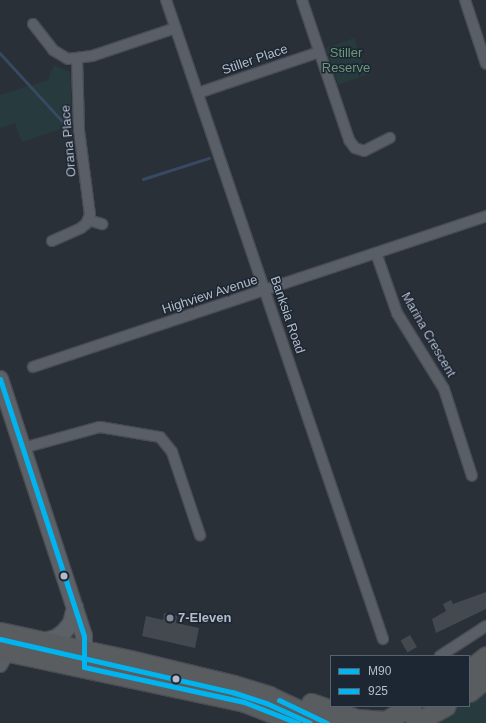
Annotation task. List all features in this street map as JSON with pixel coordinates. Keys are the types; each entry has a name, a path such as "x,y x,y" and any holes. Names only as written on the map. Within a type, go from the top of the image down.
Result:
{"highway":[{"path":"0,632 43,641 85,659 244,702 298,723"},
{"path":"3,655 85,659 286,694 357,719 383,722 410,707"},
{"path":"470,669 486,656"},
{"path":"470,691 486,678"},
{"path":"234,685 275,698 327,723"},
{"path":"415,723 444,707"}],"main road":[{"path":"0,379 75,608 85,659"},
{"path":"43,641 56,638 64,632 71,622 75,608"}],"street":[{"name":"Banksia Road","path":"166,0 383,639"},
{"path":"302,0 346,134 353,150 370,149 390,138"},
{"path":"465,0 486,64"},
{"path":"33,24 60,56 77,59 175,28"},
{"name":"Stiller Place","path":"198,93 320,52"},
{"name":"Orana Place","path":"77,59 79,130 89,205 88,220"},
{"name":"Highview Avenue","path":"33,367 486,216"},
{"path":"52,241 81,228 88,220 102,224"},
{"name":"Marina Crescent","path":"376,253 397,313 444,389 472,476"},
{"path":"22,448 100,427 160,437 172,452 200,535"},
{"path":"442,655 486,626"}],"green space":[{"name":"Stiller Reserve","path":"354,38 367,75 338,85 326,48"},
{"path":"54,65 70,72 72,125 22,142 15,123 0,128 0,95 48,80"},
{"path":"486,686 486,723 425,723 453,707 470,707 470,697"}],"building":[{"path":"486,592 486,609 436,633 432,619 446,611 443,604 451,600 453,604"},
{"path":"164,613 177,616 176,623 199,628 195,648 142,636 146,616 163,620"},
{"path":"410,635 417,647 407,653 400,640"}],"waterway":[{"path":"0,53 67,126"},
{"path":"143,179 209,158"}],"transit line":[{"name":"M90","path":"0,379 84,636 84,667 244,702 298,723"},
{"name":"925","path":"0,639 232,692 266,703 310,723"},
{"name":"M90","path":"279,700 327,723"}],"place":[{"name":"7-Eleven","path":"170,618"}]}
